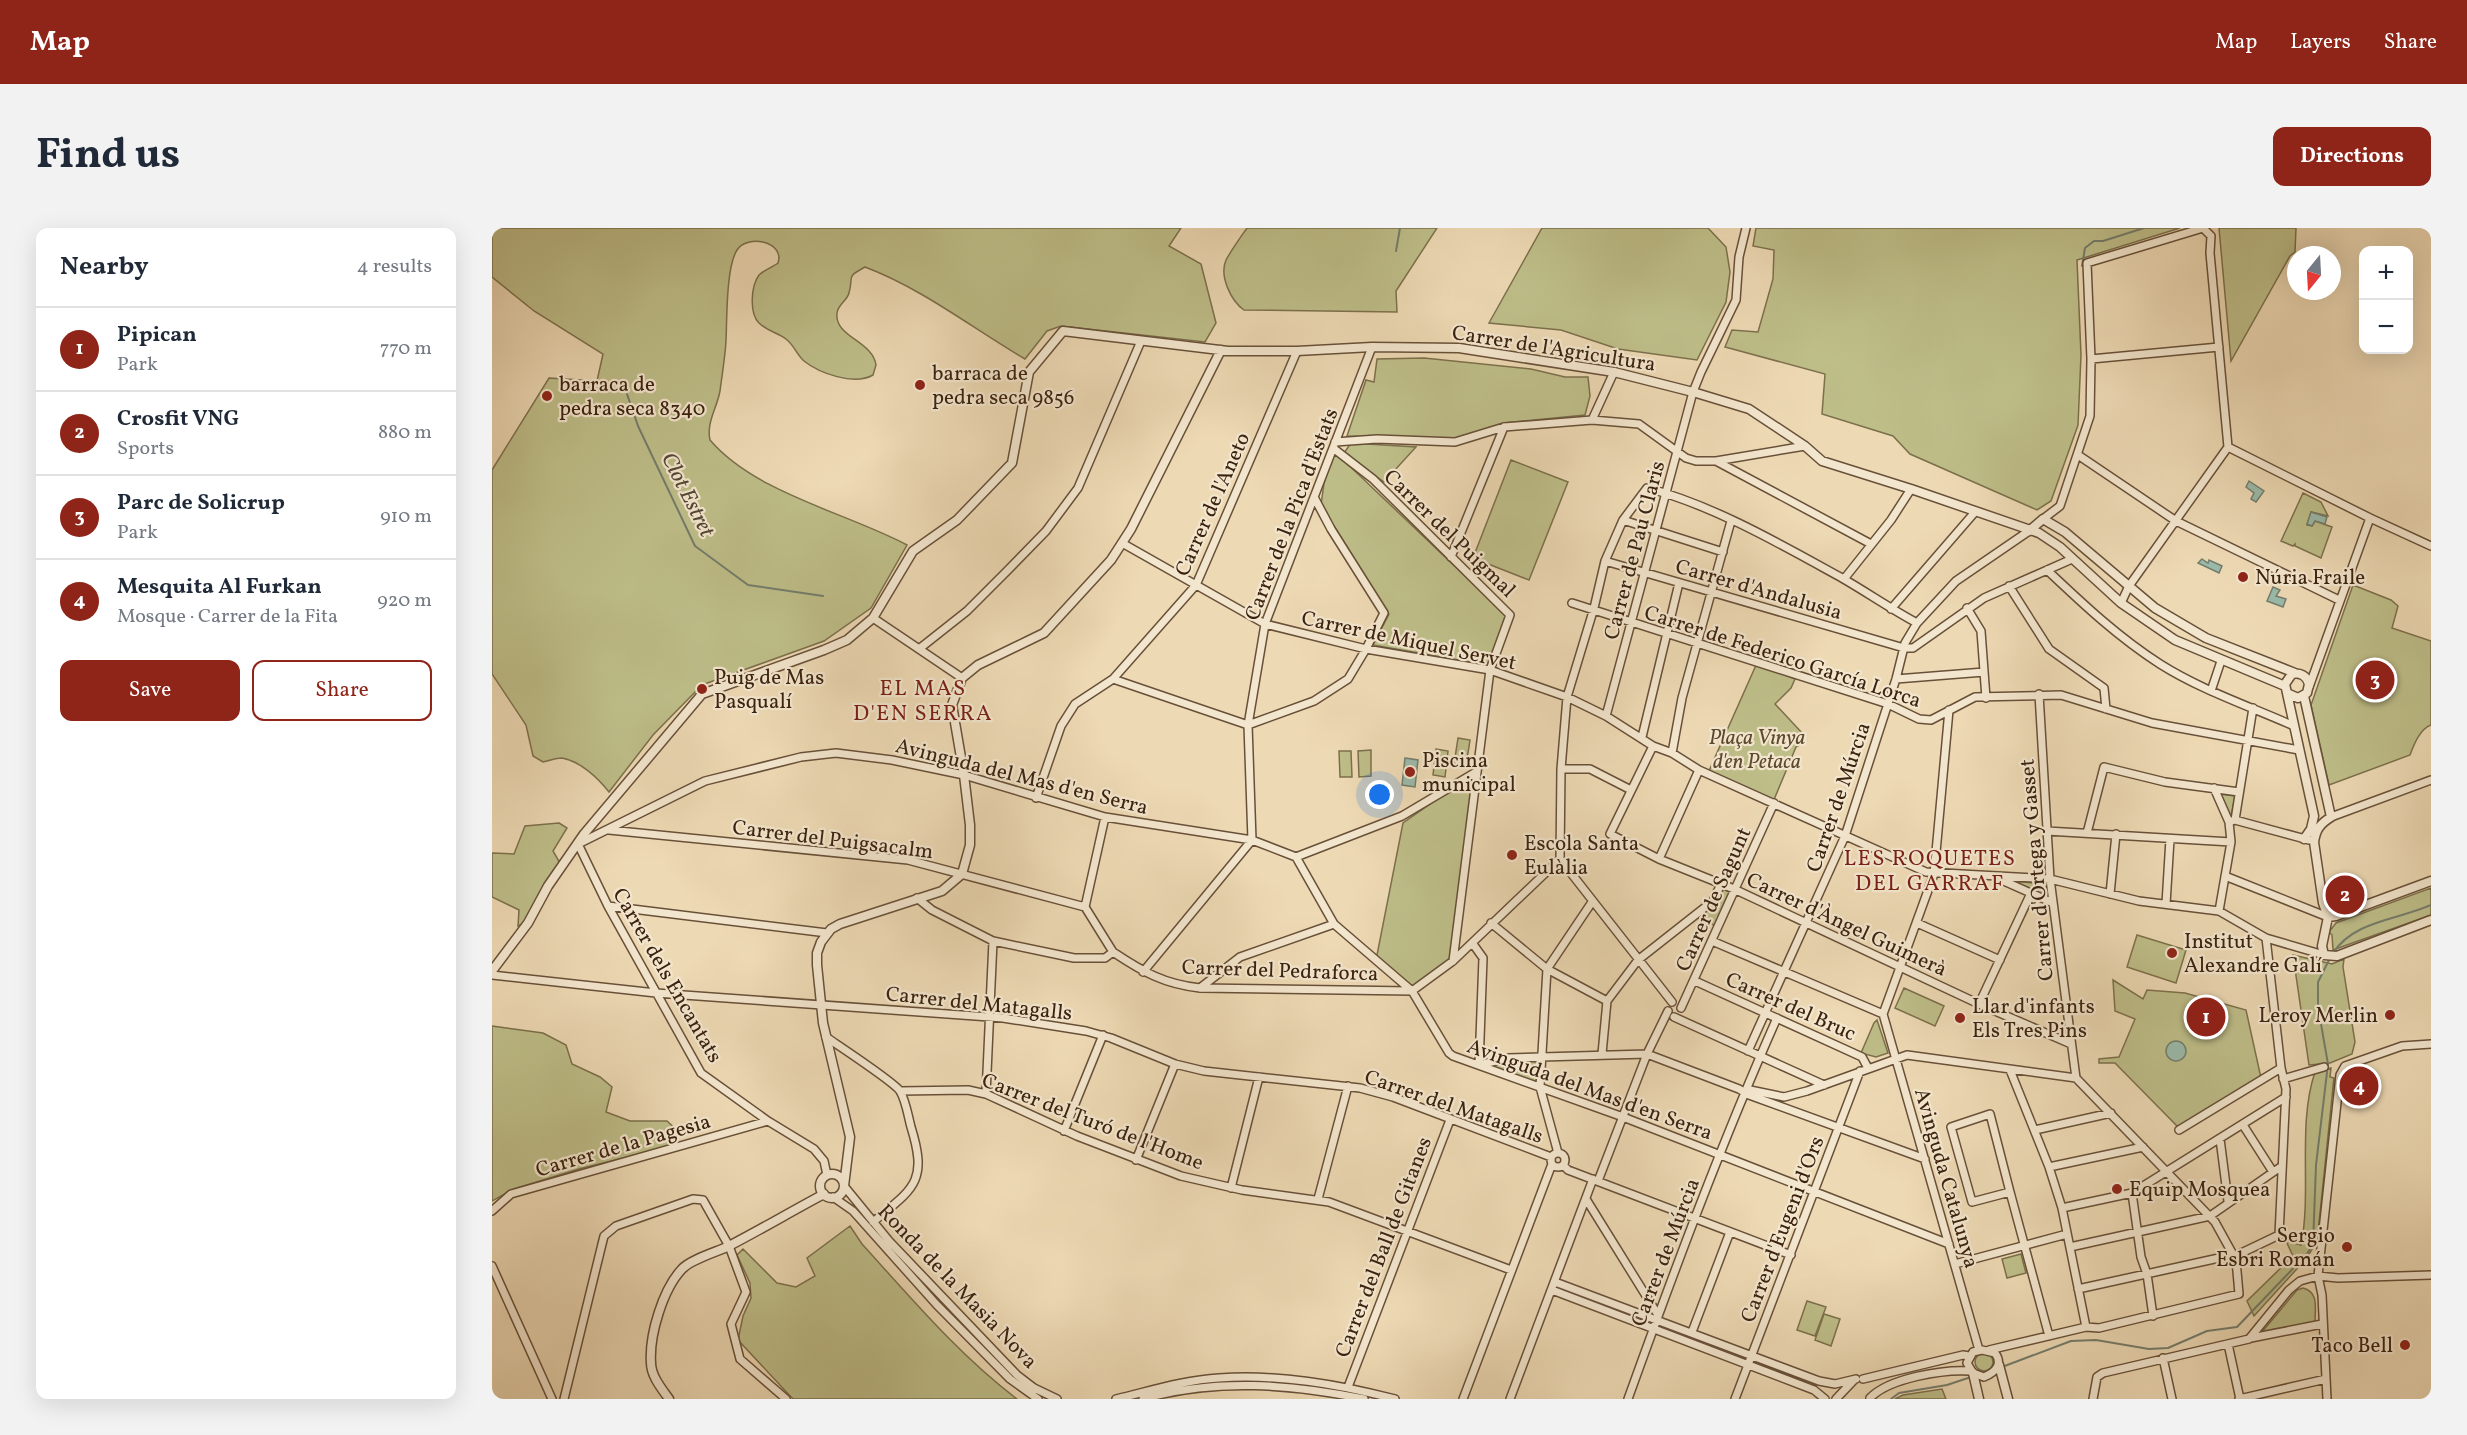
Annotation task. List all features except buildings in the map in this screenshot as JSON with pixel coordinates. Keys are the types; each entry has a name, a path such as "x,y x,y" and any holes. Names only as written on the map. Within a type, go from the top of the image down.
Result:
{"street":[{"name":"Carrer de Pau Claris","path":"1605,716 1646,573 1655,530 1693,392 1704,364 1736,300 1738,257 1746,228"},
{"path":"2029,531 2060,506 2090,416 2091,359 2087,263 2203,228 2211,237 2210,253 2228,447 2129,586 2121,603"},
{"name":"Carrer de l'Agricultura","path":"873,618 913,551 957,520 1012,463 1029,372 1063,331 1221,350 1459,348 1614,372 1749,409 1805,446 1822,461 2039,533 2049,539 2121,603 2175,640 2287,690"},
{"path":"920,650 967,611 1015,563 1046,531 1078,488 1141,341"},
{"name":"Carrer de la Pica d'Estats","path":"1252,840 1248,725 1265,624 1372,347"},
{"path":"2091,359 2219,347"},
{"path":"669,1399 659,1386 650,1364 657,1316 683,1268 828,1195 840,1194 844,1186 850,1154 850,1137 820,1004 817,953 827,933 856,917 942,891 962,874 970,845 964,775 952,710 954,696 962,678 978,665 1044,633 1100,573 1122,543 1221,350"},
{"name":"Carrer de l'Aneto","path":"1036,798 1060,726 1075,704 1113,679 1196,585 1297,351"},
{"path":"1593,420 1614,372"},
{"path":"1334,445 1377,439 1455,442 1504,427 1593,420 1639,424 1677,453 1696,461 1716,461 1805,446"},
{"path":"1451,557 1504,427"},
{"name":"Carrer del Puigmal","path":"1334,445 1372,479 1510,615 1490,670 1453,961"},
{"path":"2228,447 2431,546"},
{"path":"2078,455 2176,521 2339,600"},
{"path":"1716,461 1871,544"},
{"path":"1674,1017 1679,1014 1681,1008 1679,1004 1672,1002 1560,859 1561,769 1567,697 1594,611 1605,561 1623,520 1647,488 1666,493 1731,521 1844,579 1917,623"},
{"path":"1844,579 1891,520 1911,489"},
{"path":"1113,679 1248,725 1314,701 1348,679 1384,613 1331,529 1314,497"},
{"path":"1891,609 1975,512"},
{"path":"2331,817 2304,696 2370,518"},
{"path":"2043,519 2065,532 2121,582 2155,608 2206,638 2295,674 2302,674 2308,683"},
{"path":"1623,520 1723,552"},
{"path":"1672,753 1682,698 1731,521"},
{"name":"Carrer de Múrcia","path":"1748,1052 1845,836 1904,648 1917,623 1956,581 2029,531"},
{"name":"Carrer de Miquel Servet","path":"1122,543 1265,624 1366,649 1490,670 1567,697 1642,737 1653,746 1672,753 1699,770 1926,872 2050,879 2139,902 2219,911 2266,938 2324,955"},
{"path":"1904,648 1913,648 1967,608 2009,586 2072,559"},
{"name":"Carrer d'Andalusia","path":"1605,561 1904,648"},
{"path":"2047,570 2108,628 2161,665 2211,691 2294,726"},
{"path":"1642,737 1679,583"},
{"path":"2009,586 2049,649 2104,688 2106,709"},
{"name":"Carrer de Federico García Lorca","path":"1572,603 1631,624 1888,704 1919,719 1931,720 1975,697 2061,695 2152,723 2299,750"},
{"path":"1967,608 1981,631 1986,698"},
{"path":"492,973 528,923 548,886 578,844 702,694 847,640 873,618 962,678"},
{"path":"2211,691 2221,661"},
{"path":"1896,679 1984,672"},
{"path":"2295,674 2288,678 2287,690 2314,816 2311,829 2304,839"},
{"path":"2287,690 2296,698 2304,696"},
{"name":"Carrer d'Ortega y Gasset","path":"2039,694 2050,879 2076,1078"},
{"path":"2219,911 2231,842 2232,821 2253,708"},
{"path":"1712,941 1883,1014 1935,874 1949,710"},
{"path":"1561,769 1590,769 1631,790 1653,746"},
{"name":"Avinguda del Mas d'en Serra","path":"578,844 590,836 609,830 705,781 801,757 836,753 892,760 964,775 1105,817 1252,840 1296,857 1334,924 1412,991 1449,1053 1623,1117 1949,1244"},
{"path":"2087,833 2104,767 2165,782 2239,792"},
{"path":"1659,859 1699,770"},
{"path":"1296,857 1402,816 1476,772"},
{"path":"2431,780 2331,817 2321,823 2314,842 2328,916 2324,935 2324,955 2337,956 2431,920"},
{"path":"2214,788 2232,821 2314,842"},
{"name":"Carrer d'Àngel Guimerà","path":"1631,790 1610,834 1659,859 1734,889 1979,1004 2071,1044"},
{"name":"Carrer de Sagunt","path":"1681,1008 1774,803"},
{"path":"2314,816 2321,823"},
{"path":"917,898 932,910 993,941 1074,958 1105,958 1113,952 1085,907 1105,817"},
{"name":"Carrer del Puigsacalm","path":"609,830 908,861 1085,907"},
{"path":"2047,831 2231,842"},
{"path":"2110,894 2116,834"},
{"path":"2166,904 2170,839"},
{"path":"1143,972 1252,840"},
{"name":"Carrer dels Encantats","path":"578,844 608,906 701,1073 768,1121 814,1149 824,1161 829,1174"},
{"path":"1412,991 1473,944 1560,859"},
{"name":"Carrer de Miquel Servet","path":"1992,876 2053,903"},
{"path":"2225,876 2328,916 2336,916 2431,881"},
{"path":"1602,1054 1607,1001 1638,960 1713,901 1721,884"},
{"path":"1979,1004 2031,893"},
{"path":"1462,1399 1554,1158 1540,1087 1547,969 1592,902"},
{"path":"608,906 827,933"},
{"path":"1917,923 2000,960"},
{"path":"1200,988 1240,957 1334,924"},
{"path":"1491,924 1547,969 1607,1001"},
{"path":"2308,950 2318,944 2324,935"},
{"path":"2079,1289 2235,1256 2278,1235 2286,1097 2266,938"},
{"path":"986,1094 993,941"},
{"path":"1473,944 1483,958 1479,1065 1508,1058 1647,1054 1739,1089 1744,1093 1925,1159"},
{"name":"Carrer del Pedraforca","path":"1113,952 1143,972 1178,985 1200,988 1412,991"},
{"name":"Carrer del Matagalls","path":"492,973 656,993 990,1017 1103,1035 1175,1064 1204,1071 1348,1086 1393,1098 1554,1158 1558,1168 1563,1165"},
{"name":"Carrer del Bruc","path":"1695,981 1862,1057 1868,1068"},
{"path":"1510,1399 1586,1199 1623,1117 1647,1054 1672,1002"},
{"path":"1668,1011 1674,1017 1824,1085"},
{"name":"Avinguda Catalunya","path":"1883,1014 1980,1350"},
{"name":"Carrer de Múrcia","path":"1628,1399 1657,1317 1744,1093 1777,1018"},
{"path":"1064,1131 1103,1035"},
{"path":"826,1037 900,1091 918,1149 920,1163 911,1186 898,1202 873,1222"},
{"path":"2327,1399 2322,1296 2318,1276 2340,1075 2345,1066 2402,1046 2431,1044"},
{"path":"1555,1281 1657,1317 1819,1381 1836,1384 1963,1355 1969,1356 1980,1350 1989,1350 2086,1327 2099,1328 2153,1316 2239,1294 2235,1256 2210,1216 2076,1078 1906,1055 1784,1097 1750,1089 1744,1093"},
{"path":"1136,1160 1175,1064"},
{"path":"2283,1079 2324,1066"},
{"path":"2179,1130 2281,1068"},
{"path":"2010,1070 2049,1167 2062,1208 2086,1327"},
{"name":"Carrer d'Eugeni d'Ors","path":"1735,1399 1860,1071"},
{"path":"1231,1188 1259,1077"},
{"path":"1318,1199 1348,1086"},
{"name":"Carrer del Turó de l'Home","path":"900,1091 968,1090 986,1094 1064,1131 1181,1176 1231,1188 1318,1199 1511,1270"},
{"path":"2062,1208 2132,1193 2286,1097"},
{"path":"2035,1130 2111,1113"},
{"path":"2010,1192 1972,1203 1951,1127 1990,1114 2049,1336"},
{"name":"Carrer del Ball de Gitanes","path":"1348,1387 1450,1120"},
{"name":"Carrer de la Pagesia","path":"492,1211 511,1194 768,1121"},
{"path":"2243,1125 2273,1172"},
{"path":"2220,1139 2228,1201"},
{"path":"2049,1167 2143,1147"},
{"path":"1554,1158 1565,1157 1563,1165 1568,1170 1791,1255"},
{"path":"2070,1247 2210,1216 2228,1201 2282,1166"},
{"path":"828,1195 821,1183 829,1174 846,1167"},
{"path":"829,1174 840,1177 844,1186"},
{"name":"Ronda de la Masia Nova","path":"844,1186 873,1222 943,1299 1017,1375 1034,1388 1057,1399"},
{"path":"2132,1193 2141,1257 2147,1274 2153,1316"},
{"name":"Ronda de la Masia Nova","path":"828,1195 854,1211 936,1304 1010,1379 1038,1399"},
{"path":"564,1399 604,1236 616,1226 693,1199 703,1200 729,1246 746,1292 731,1324 740,1359 786,1399"},
{"path":"1586,1199 1657,1317"},
{"path":"1692,1332 1730,1232"},
{"path":"1955,1264 2067,1234"},
{"path":"492,1266 552,1399"},
{"path":"2249,1339 2289,1290 2300,1281 2318,1276 2338,1278 2431,1275"},
{"path":"1552,1290 1654,1327 1814,1390 1825,1399"},
{"path":"2092,1399 2097,1377 2103,1373 2322,1324"},
{"path":"1870,1399 1888,1385 1956,1370 1972,1372 1984,1377 1990,1375 2005,1348 2016,1344"},
{"path":"2228,1344 2240,1399 2325,1379"},
{"path":"1989,1350 1995,1353 1999,1362 2008,1399"},
{"path":"1969,1356 1967,1363 1972,1372 1979,1399"},
{"path":"2163,1358 2172,1399"},
{"path":"1116,1399 1218,1378 1276,1378 1348,1387 1395,1399"},
{"path":"1859,1379 1870,1384 1870,1399"},
{"path":"1836,1399 1859,1379"},
{"path":"1143,1399 1195,1389 1258,1385 1324,1391 1364,1399"}],"green space":[{"path":"492,228 1181,228 1169,246 1201,264 1216,323 1205,342 1061,326 1047,331 1025,359 907,286 865,267 851,277 848,296 837,313 841,328 868,350 876,365 873,375 847,379 827,374 810,365 802,359 786,339 759,323 752,306 754,286 759,275 778,263 779,255 776,249 764,242 756,241 742,245 733,258 731,268 724,360 719,397 709,428 710,440 751,474 776,488 907,545 871,608 824,641 702,685 653,735 609,792 582,766 562,758 543,762 533,756 526,725 492,674 492,470 549,378 597,381 603,354 534,311 492,277"},
{"path":"1247,228 1437,228 1396,291 1397,312 1244,310 1235,301 1228,288 1224,266"},
{"path":"1542,228 1708,228 1726,247 1730,272 1726,302 1697,360 1618,349 1561,330 1489,323"},
{"path":"1756,228 2180,228 2077,260 2081,355 2078,425 2051,501 2037,510 1910,454 1893,436 1822,414 1825,374 1725,347 1732,330 1758,332 1773,279 1774,250 1753,246"},
{"path":"2219,228 2296,228 2295,246 2287,246 2287,261 2231,361"},
{"path":"1424,358 1531,369 1565,377 1588,377 1590,396 1585,415 1504,423 1453,439 1347,436 1366,380 1374,382 1377,359"},
{"path":"1351,443 1416,447 1384,482 1344,453"},
{"path":"1337,454 1507,616 1486,665 1373,645 1389,614 1321,505 1324,483 1333,455"},
{"path":"1511,460 1568,482 1529,580 1473,558"},
{"path":"2303,493 2321,502 2328,516 2311,512 2307,525 2312,526 2315,521 2332,527 2321,558 2295,544 2293,546 2281,541"},
{"path":"2353,585 2391,600 2398,606 2392,628 2431,641 2431,725 2421,733 2410,755 2329,785 2311,705"},
{"name":"Plaça Vinya d'en Petaca","path":"1757,663 1795,679 1791,688 1775,704 1804,735 1804,742 1796,747 1773,802 1708,773"},
{"path":"1458,738 1470,740 1466,766 1454,764"},
{"path":"1436,749 1448,751 1445,777 1433,775"},
{"path":"1371,750 1371,776 1359,777 1358,751"},
{"path":"1339,751 1351,751 1352,777 1340,777"},
{"path":"1476,772 1453,961 1412,991 1376,960 1403,823"},
{"path":"2220,794 2235,796 2231,817"},
{"path":"559,823 567,828 553,851 560,863 524,923 518,926 519,910 492,897 492,853 514,854 525,826"},
{"path":"2013,881 2046,884 2049,898"},
{"path":"1722,888 1730,892 1716,926 1698,918 1714,903"},
{"path":"2431,888 2431,915 2333,950 2332,935 2329,932 2336,923"},
{"path":"2137,935 2186,950 2176,983 2127,967"},
{"path":"2293,955 2332,964 2344,959 2343,967 2355,1042 2352,1054 2330,1063 2309,1065"},
{"path":"2113,980 2143,999 2147,990 2185,993 2246,1010 2261,1078 2179,1128 2115,1063 2099,1063 2099,1059 2119,1057 2135,1019 2115,1011"},
{"path":"1904,988 1944,1006 1935,1026 1895,1008"},
{"path":"1877,1020 1888,1053 1876,1057 1861,1053"},
{"path":"492,1026 543,1033 566,1045 572,1064 600,1077 612,1087 606,1112 630,1121 667,1121 681,1134 668,1147 579,1169 514,1189 492,1201"},
{"path":"1542,1057 1540,1087 1479,1065"},
{"path":"2331,1068 2330,1077 2334,1078 2317,1242 2305,1260 2254,1316 2247,1301 2293,1256 2286,1241 2301,1245 2304,1225 2306,1136 2310,1092 2315,1072"},
{"path":"850,1226 862,1244 936,1325 975,1364 1017,1399 793,1399 738,1340 743,1316 751,1298 750,1283 737,1255 743,1249 777,1283 796,1287 815,1276 807,1258"},
{"path":"2021,1254 2026,1273 2007,1278 2002,1259"},
{"path":"2303,1288 2312,1293 2314,1297 2315,1322 2262,1332 2297,1290"},
{"path":"1807,1301 1826,1307 1815,1336 1797,1330"},
{"path":"1824,1314 1840,1319 1831,1346 1815,1340"},
{"path":"1980,1353 1988,1353 1993,1358 1991,1369 1980,1371 1975,1366 1975,1358"},
{"path":"1942,1389 1946,1399 1895,1399 1903,1395"}],"shaded area":[{"path":"2249,481 2264,491 2256,502 2251,499 2254,493 2246,487"},
{"path":"2311,512 2327,517 2325,524 2315,521 2312,526 2307,524"},
{"path":"2202,559 2222,566 2219,573 2198,563"},
{"path":"2273,587 2280,590 2276,596 2286,599 2283,607 2267,601"},
{"name":"Piscina municipal","path":"1405,758 1418,760 1415,787 1402,785"},
{"path":"2172,1041 2180,1041 2186,1047 2186,1055 2180,1061 2172,1061 2166,1055 2166,1047"}],"waterway":[{"path":"1396,251 1400,228"},
{"path":"2082,266 2085,248 2094,241 2103,241 2144,228"},
{"name":"Clot Estret","path":"627,394 638,426 695,546 748,585 823,596"},
{"path":"2333,953 2342,942 2365,927 2431,905"},
{"path":"2002,1367 2071,1341 2096,1340 2149,1349 2168,1348 2207,1331 2237,1327 2306,1255 2313,1245 2316,1165 2328,1064 2318,1007 2318,982 2330,958"},
{"path":"1891,1399 1899,1393 1947,1385 1971,1377"}],"place":[{"name":"barraca de pedra seca 9856","path":"920,385"},
{"name":"barraca de pedra seca 8340","path":"547,396"},
{"name":"Núria Fraile","path":"2243,577"},
{"name":"Parc de Solicrup","path":"2375,680"},
{"name":"Puig de Mas Pasqualí","path":"702,689"},
{"name":"Piscina municipal","path":"1410,772"},
{"name":"Escola Santa Eulàlia","path":"1512,855"},
{"name":"Crosfit VNG","path":"2345,895"},
{"name":"Institut Alexandre Galí","path":"2172,953"},
{"name":"Leroy Merlin","path":"2390,1015"},
{"name":"Pipican","path":"2206,1017"},
{"name":"Llar d'infants Els Tres Pins","path":"1960,1018"},
{"name":"Mesquita Al Furkan","path":"2359,1086"},
{"name":"Equip Mosquea","path":"2117,1189"},
{"name":"Sergio Esbri Román","path":"2347,1247"},
{"name":"Taco Bell","path":"2405,1345"}],"district":[{"name":"EL MAS D'EN SERRA","path":"923,700"},
{"name":"LES ROQUETES DEL GARRAF","path":"1930,870"}]}
